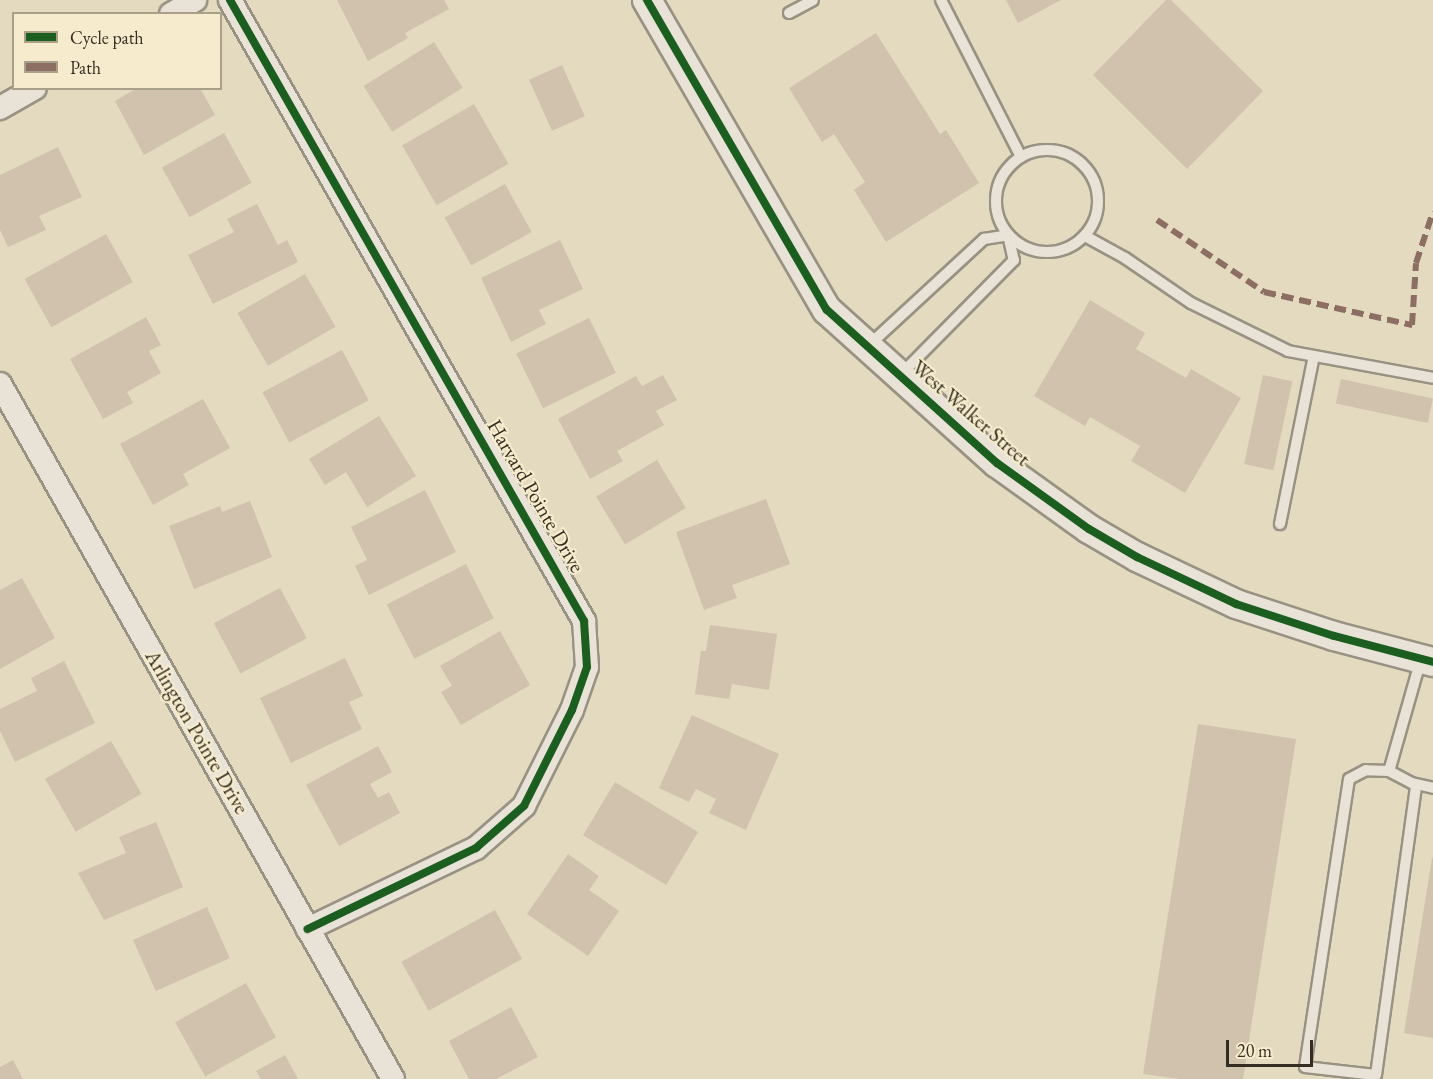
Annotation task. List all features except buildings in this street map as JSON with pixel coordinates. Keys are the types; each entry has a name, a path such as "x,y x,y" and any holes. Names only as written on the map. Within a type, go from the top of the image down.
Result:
{"street":[{"path":"174,12 195,0"},
{"name":"Harvard Pointe Drive","path":"230,0 584,621 587,667 573,710 524,806 476,848 309,929"},
{"name":"West Walker Street","path":"646,0 827,310 997,463 1080,522 1137,557 1236,604 1335,636 1427,660"},
{"path":"0,108 32,90"},
{"name":"Arlington Pointe Drive","path":"0,384 393,1079"}],"lane":[{"path":"789,13 813,0"},
{"path":"941,0 1021,157"},
{"path":"868,346 984,238 1008,235 1022,246 1054,252 1084,236 1098,207 1091,175 1081,163 1060,152 1036,151 1021,157 1010,166 996,193 996,208 1008,235 1014,260 900,375"},
{"path":"1084,236 1125,258 1191,303 1288,351 1433,378"},
{"path":"1280,524 1314,356"},
{"path":"1389,771 1427,660"},
{"path":"1416,785 1380,1077 1305,1067 1349,779 1366,770 1389,771 1416,785 1433,788"}],"marked path":[{"path":"1157,220 1264,292 1412,325 1416,263 1433,212"}],"cycle path":[{"path":"230,0 584,621 587,667 572,710 524,806 476,848 308,929"},
{"path":"647,0 827,310 997,463 1089,529 1137,557 1236,604 1334,636 1433,662"}]}
